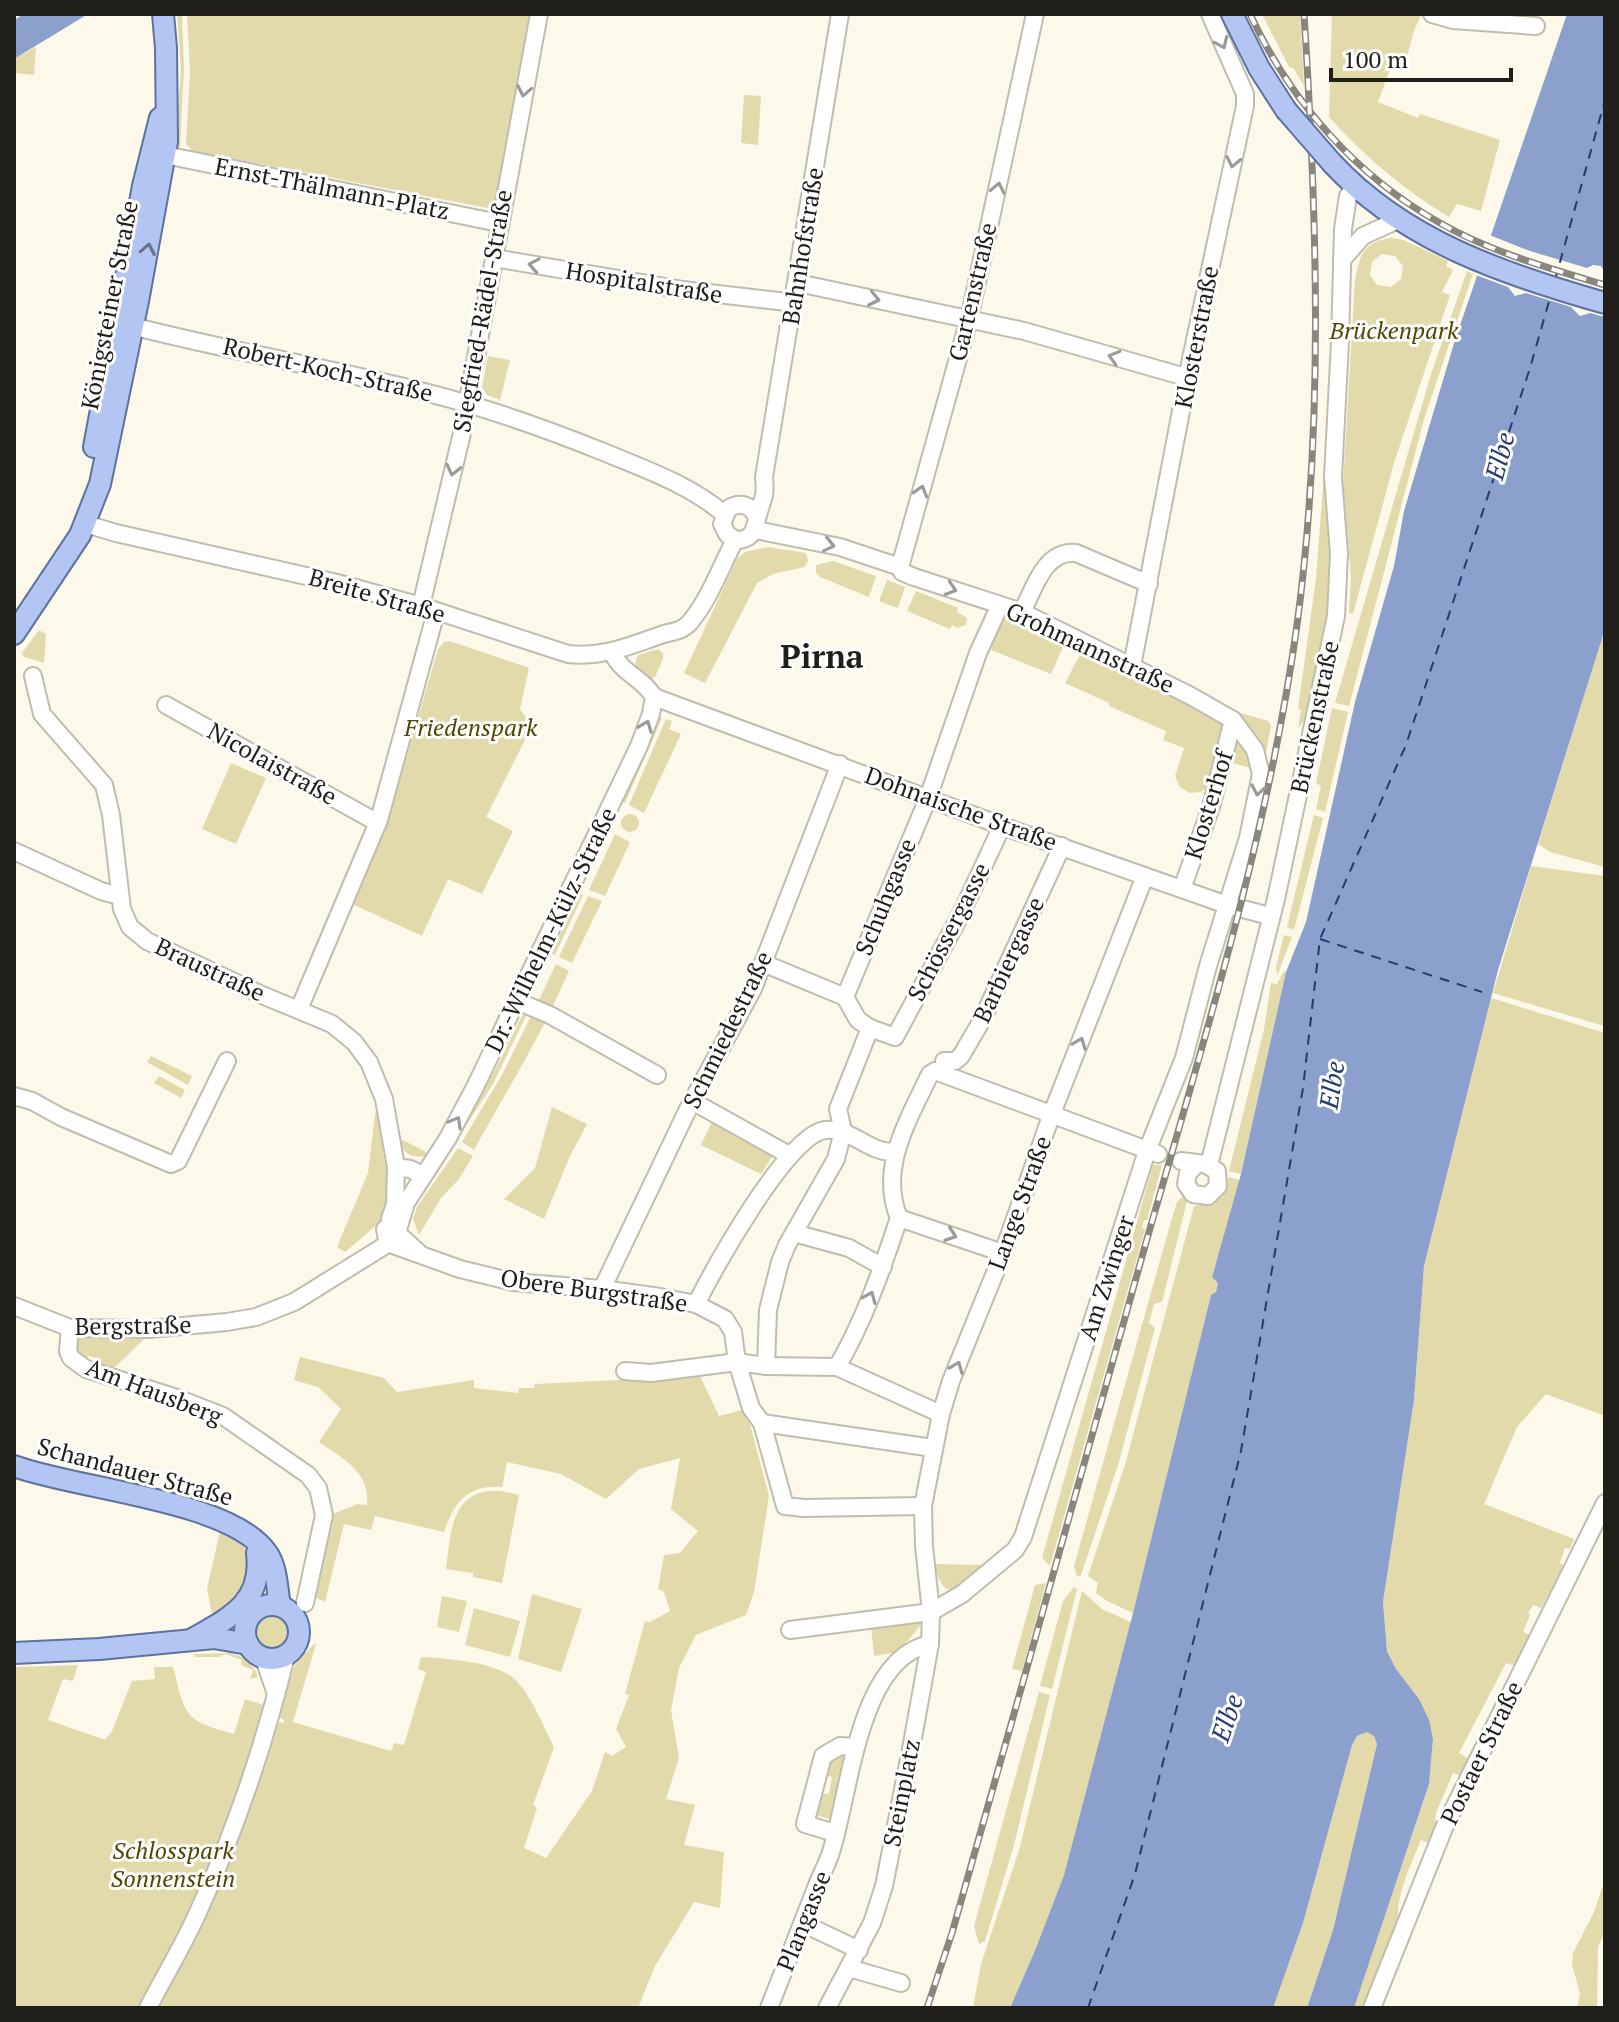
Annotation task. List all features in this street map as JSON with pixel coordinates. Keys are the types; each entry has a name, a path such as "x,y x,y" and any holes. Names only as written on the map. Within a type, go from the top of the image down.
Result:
{"main road":[{"name":"Königsteiner Straße","path":"18,622 60,568 86,524 87,489 165,155 168,123 163,14"},
{"path":"1232,14 1259,68 1286,110 1355,186 1398,220 1468,256 1518,277 1605,303"},
{"name":"Königsteiner Straße","path":"125,324 143,186 166,95"},
{"name":"Schandauer Straße","path":"14,1466 162,1502 242,1529 269,1556 271,1606"},
{"name":"Schandauer Straße","path":"242,1529 257,1553 271,1606"},
{"path":"204,1638 237,1614 251,1596 259,1563 257,1553"},
{"path":"271,1606 294,1616 299,1629 297,1644 286,1656 264,1659 254,1653 246,1636 249,1617 271,1606"},
{"path":"14,1653 246,1636"}],"street":[{"name":"Siegfried-Rädel-Straße","path":"428,609 539,14"},
{"name":"Bahnhofstraße","path":"731,537 722,524 744,515 766,497 764,477 795,303 840,14"},
{"name":"Gartenstraße","path":"900,567 969,319 1035,14"},
{"name":"Klosterstraße","path":"1132,666 1191,359 1245,106 1245,94 1210,14"},
{"path":"1432,14 1453,20 1536,26"},
{"name":"Ernst-Thälmann-Platz","path":"165,155 499,223"},
{"name":"Brückenstraße","path":"1195,1164 1276,899 1336,616 1339,554 1333,477 1342,260 1345,209 1348,196 1355,186"},
{"path":"1342,260 1363,236 1398,220"},
{"name":"Hospitalstraße","path":"494,258 683,290 795,303"},
{"path":"798,283 1024,331 1189,378"},
{"name":"Robert-Koch-Straße","path":"125,324 467,404 581,443 700,494 717,497 744,515"},
{"path":"731,537 747,538 744,515"},
{"name":"Grohmannstraße","path":"744,515 900,567 902,572 914,577 1022,612 1233,720 1255,750 1261,774 1248,838 1227,905"},
{"name":"Breite Straße","path":"86,524 337,583 568,654 594,655 666,634 683,617 731,537"},
{"path":"1022,612 1044,568 1065,552 1076,553 1149,584"},
{"name":"Schuhgasse","path":"845,997 928,798 978,653 1000,605"},
{"path":"299,1009 378,823 428,609"},
{"path":"612,652 618,665 650,690 654,697"},
{"name":"Braustraße","path":"33,676 42,714 104,785 126,922 147,941 332,1024 354,1042 369,1062 384,1099 400,1204"},
{"name":"Dohnaische Straße","path":"654,697 1002,826 1227,905 1270,916"},
{"name":"Dr.-Wilhelm-Külz-Straße","path":"400,1204 463,1111 635,755 651,714 654,697"},
{"name":"Nicolaistraße","path":"166,705 378,823"},
{"name":"Klosterhof","path":"1182,889 1211,807 1233,720"},
{"name":"Schmiedestraße","path":"602,1289 691,1103 743,1009 840,764"},
{"name":"Schössergasse","path":"870,1028 895,1037 961,914 1002,826"},
{"name":"Barbiergasse","path":"894,1152 930,1074 961,1056 977,1030 1062,846"},
{"path":"14,851 101,891 120,896"},
{"name":"Lange Straße","path":"924,1537 923,1506 933,1448 951,1381 1003,1253 1051,1116 1145,876"},
{"name":"Am Zwinger","path":"931,1612 962,1594 1015,1550 1023,1537 1184,1058 1227,905"},
{"path":"763,963 845,997 858,1020 870,1028 838,1109 843,1131 836,1159 780,1262 768,1310 766,1366"},
{"path":"517,1001 550,1015 657,1075"},
{"path":"14,1096 32,1101 163,1162 184,1164 227,1061"},
{"path":"942,1066 1051,1116 1153,1153"},
{"path":"691,1103 790,1155"},
{"path":"696,1304 742,1224 790,1155 813,1133 831,1129 843,1131 880,1150 894,1152 892,1200 899,1218 883,1267 837,1367"},
{"path":"396,1167 422,1175"},
{"path":"390,1235 400,1204"},
{"path":"899,1218 1003,1253"},
{"path":"794,1233 849,1248 883,1267"},
{"name":"Obere Burgstraße","path":"390,1235 418,1252 460,1269 513,1282 602,1289 696,1304 725,1319 733,1332 736,1356 751,1408 762,1423 785,1506 923,1506"},
{"name":"Bergstraße","path":"14,1306 70,1328 179,1327 256,1317 294,1302 390,1235"},
{"name":"Am Hausberg","path":"70,1328 68,1351 77,1364 104,1376 215,1412 308,1475 318,1488 324,1515 305,1603"},
{"path":"625,1371 651,1373 736,1356 766,1366 837,1367 941,1414"},
{"path":"762,1423 933,1448"},
{"name":"Postaer Straße","path":"1372,2008 1444,1828 1605,1503"},
{"name":"Steinplatz","path":"827,2008 872,1923 884,1886 930,1644 931,1612 924,1537"},
{"path":"790,1630 931,1612"},
{"name":"Plangasse","path":"769,2008 831,1853 854,1747 882,1681 915,1647 930,1644"},
{"path":"148,2008 199,1911 223,1853 264,1738 286,1656"},
{"path":"264,1659 276,1695"},
{"path":"835,1833 805,1824 823,1756 840,1746 854,1747"},
{"path":"804,1924 859,1950"},
{"path":"849,1968 901,1983"}],"green space":[{"path":"177,14 182,14 184,68 180,149 175,140 181,70"},
{"path":"187,14 533,14 495,203 487,208 193,151 186,144 190,71"},
{"path":"1262,14 1300,14 1304,86 1294,69 1289,67"},
{"path":"1332,14 1421,15 1406,60 1394,58 1378,102 1418,118 1420,114 1500,140 1481,211 1457,204 1449,217 1385,172 1329,117"},
{"path":"36,47 34,75 15,73 14,80 14,59"},
{"path":"744,95 761,96 758,145 741,143"},
{"name":"Brückenpark","path":"1382,240 1404,240 1448,261 1446,266 1453,270 1442,292 1450,295 1394,463 1353,614 1349,613 1351,576 1343,484 1355,280 1364,251","holes":["1382,254 1395,256 1403,266 1401,279 1391,287 1377,285 1370,275 1372,262"]},
{"path":"1467,271 1473,274 1424,419 1349,706 1335,703 1431,374"},
{"path":"488,356 510,360 500,400 487,395 482,387"},
{"path":"1324,474 1327,474 1333,554 1331,615 1312,711 1298,728 1316,578"},
{"path":"768,547 806,553 808,561 804,567 773,574 757,583 705,683 684,673 737,559 745,552"},
{"path":"833,561 876,576 869,597 816,573 816,565"},
{"path":"887,580 905,587 898,608 879,601"},
{"path":"916,591 958,608 957,612 967,618 966,625 957,628 952,625 950,629 907,611"},
{"path":"1003,613 1066,640 1051,674 986,648"},
{"path":"1605,629 1605,867 1550,852 1538,844"},
{"path":"39,630 46,634 44,663 24,657 22,653"},
{"name":"Friedenspark","path":"450,641 529,668 520,709 532,726 486,817 513,831 482,894 448,879 422,936 352,904 387,824 438,649 444,642"},
{"path":"1084,647 1227,722 1210,786 1201,792 1190,793 1180,787 1175,776 1184,748 1163,740 1166,731 1065,683"},
{"path":"658,649 663,653 663,659 655,677 649,680 638,669 636,659 638,655"},
{"path":"1332,708 1348,712 1325,812 1316,809 1321,786 1316,783"},
{"path":"1241,713 1268,721 1271,726 1264,763 1239,723"},
{"path":"656,717 662,718 625,803 622,802"},
{"path":"666,719 672,721 669,729 681,734 644,813 629,805"},
{"path":"1236,731 1257,770 1229,762"},
{"path":"231,763 266,778 236,844 202,829"},
{"path":"630,814 639,823 630,832 621,823"},
{"path":"1314,815 1323,818 1294,930 1287,927"},
{"path":"615,834 630,842 605,896 589,890"},
{"path":"1531,866 1605,876 1604,1026 1493,993"},
{"path":"580,893 583,895 555,955 551,953"},
{"path":"588,896 602,901 572,963 559,957"},
{"path":"1284,935 1292,937 1277,976 1276,967"},
{"path":"556,964 569,971 551,1010 537,1004"},
{"path":"1284,971 1241,1174 1229,1171 1264,1029 1271,983 1277,984"},
{"path":"1491,998 1605,1033 1605,1416 1546,1394 1517,1427 1484,1504 1574,1539 1570,1549 1565,1548 1560,1563 1564,1566 1541,1608 1533,1605 1528,1613 1530,1615 1523,1632 1532,1636 1526,1650 1522,1649 1519,1655 1522,1658 1517,1666 1506,1663 1459,1753 1472,1761 1463,1777 1453,1773 1436,1813 1435,1820 1441,1826 1433,1845 1421,1840 1413,1859 1401,1894 1400,1925 1368,2008 1354,2008 1429,1784 1433,1739 1419,1699 1396,1669 1387,1650 1383,1602 1414,1400 1424,1266"},
{"path":"524,1012 527,1014 493,1084 444,1159 440,1156 496,1068"},
{"path":"531,1016 545,1022 474,1150 462,1142 503,1073"},
{"path":"151,1056 192,1076 188,1085 147,1062"},
{"path":"159,1076 185,1090 181,1098 154,1083"},
{"path":"552,1107 587,1124 544,1219 504,1199 535,1168"},
{"path":"377,1112 390,1194 385,1218 345,1252 337,1247 368,1173"},
{"path":"714,1117 774,1154 761,1174 701,1145"},
{"path":"403,1140 426,1152 426,1156 406,1153 398,1142"},
{"path":"458,1148 473,1156 459,1179 441,1198 419,1235 413,1219 417,1207"},
{"path":"1153,1165 1162,1165 1147,1220 1144,1220 1142,1228 1145,1229 1050,1566 1042,1558"},
{"path":"1228,1177 1240,1180 1212,1276 1218,1283 1216,1293 1211,1296 1133,1613 1096,1593 1098,1583 1088,1576 1125,1465 1194,1206 1207,1204 1222,1196"},
{"path":"1183,1196 1187,1201 1162,1302 1154,1304 1149,1323 1155,1328 1118,1465 1081,1575 1077,1577 1074,1566 1172,1218 1177,1202"},
{"path":"83,1333 84,1337 144,1339 111,1371 98,1367 100,1359 88,1356 86,1363 73,1349 76,1337"},
{"name":"Schlosspark Sonnenstein","path":"300,1357 384,1378 397,1392 474,1380 474,1388 518,1393 519,1388 534,1388 535,1384 700,1376 719,1416 746,1409 769,1496 754,1592 746,1615 696,1635 679,1668 671,1710 679,1758 666,1799 695,1805 684,1845 724,1852 720,1908 694,1902 655,1966 638,2008 14,2008 14,1667 78,1665 73,1681 63,1679 48,1720 105,1740 112,1731 132,1681 155,1679 154,1667 173,1667 189,1714 205,1725 234,1734 245,1699 267,1706 275,1722 284,1723 277,1716 285,1678 291,1677 295,1664 316,1644 293,1722 391,1751 394,1743 404,1745 426,1672 418,1669 421,1657 493,1668 518,1683 536,1709 554,1747 533,1805 537,1808 524,1848 546,1858 592,1791 605,1752 612,1756 626,1747 616,1729 629,1695 625,1694 645,1621 650,1622 670,1611 664,1592 658,1589 664,1555 680,1553 698,1531 671,1509 680,1458 639,1469 606,1499 561,1474 507,1462 502,1487 480,1489 464,1497 452,1512 444,1532 375,1516 371,1530 344,1524 325,1602 314,1597 328,1516 357,1504 367,1505 367,1493 353,1467 319,1442 341,1409 318,1387 294,1380"},
{"path":"501,1491 519,1495 502,1583 473,1577 473,1573 446,1569 452,1527 463,1504 472,1496"},
{"path":"220,1531 235,1535 245,1549 251,1568 245,1595 212,1614 207,1589"},
{"path":"934,1564 985,1565 962,1586 949,1590 938,1578"},
{"path":"1046,1583 1022,1671 1012,1669 1035,1585"},
{"path":"1074,1587 1077,1589 1052,1689 1040,1686 1063,1601"},
{"path":"1082,1591 1102,1609 1131,1622 1064,1875 1036,1948 1010,2008 973,2008 981,1964 1020,1847"},
{"path":"532,1594 582,1609 561,1672 518,1659"},
{"path":"442,1596 467,1601 459,1632 437,1627"},
{"path":"474,1608 520,1621 510,1657 465,1645"},
{"path":"272,1616 284,1621 289,1633 284,1645 272,1650 260,1645 255,1633 260,1621"},
{"path":"920,1620 920,1626 898,1652 874,1656 871,1627"},
{"path":"229,1653 247,1661 258,1677 250,1679 253,1670 241,1665 242,1660 225,1654 220,1657 195,1657 194,1654"},
{"path":"1039,1692 1050,1695 1014,1845 985,1941 979,1944 974,1926"},
{"path":"1367,1732 1374,1736 1377,1744 1333,1930 1307,2008 1273,2008 1303,1923 1352,1745 1357,1736"},
{"path":"847,1754 833,1814 830,1819 814,1815 819,1793 829,1794 832,1777 823,1775 828,1755"},
{"path":"1605,1879 1605,1931 1598,1947 1597,2008 1577,2008 1580,1994 1572,1964 1573,1953 1594,1912"}],"water":[{"path":"24,14 88,14 14,59 14,20"},
{"name":"Elbe","path":"1567,14 1605,14 1605,629 1498,970 1424,1266 1414,1400 1383,1602 1387,1651 1429,1720 1433,1739 1429,1784 1354,2008 1307,2008 1333,1930 1377,1744 1374,1736 1367,1732 1357,1736 1352,1745 1303,1923 1273,2008 1010,2008 1064,1875 1133,1613 1211,1295 1216,1292 1218,1283 1212,1277 1241,1174 1286,972 1306,922 1355,702 1394,566 1404,511 1455,340"}],"pier":[{"path":"1487,234 1587,268 1601,266 1605,273 1605,317 1590,313 1580,316 1571,307 1526,293 1515,296 1508,287 1473,274"}],"ferry route":[{"path":"1555,280 1605,100"},
{"path":"1088,2008 1135,1874 1241,1451 1303,1088 1320,939 1406,745 1530,368 1550,298"},
{"path":"1320,939 1482,992"}],"railway":[{"path":"1250,14 1266,46 1306,106 1328,134 1380,183 1440,223 1479,243 1605,285"},
{"path":"927,2008 952,1933 1233,935 1285,703 1306,549 1315,397 1315,244 1304,14"}],"district":[{"name":"Pirna","path":"822,657"}]}
